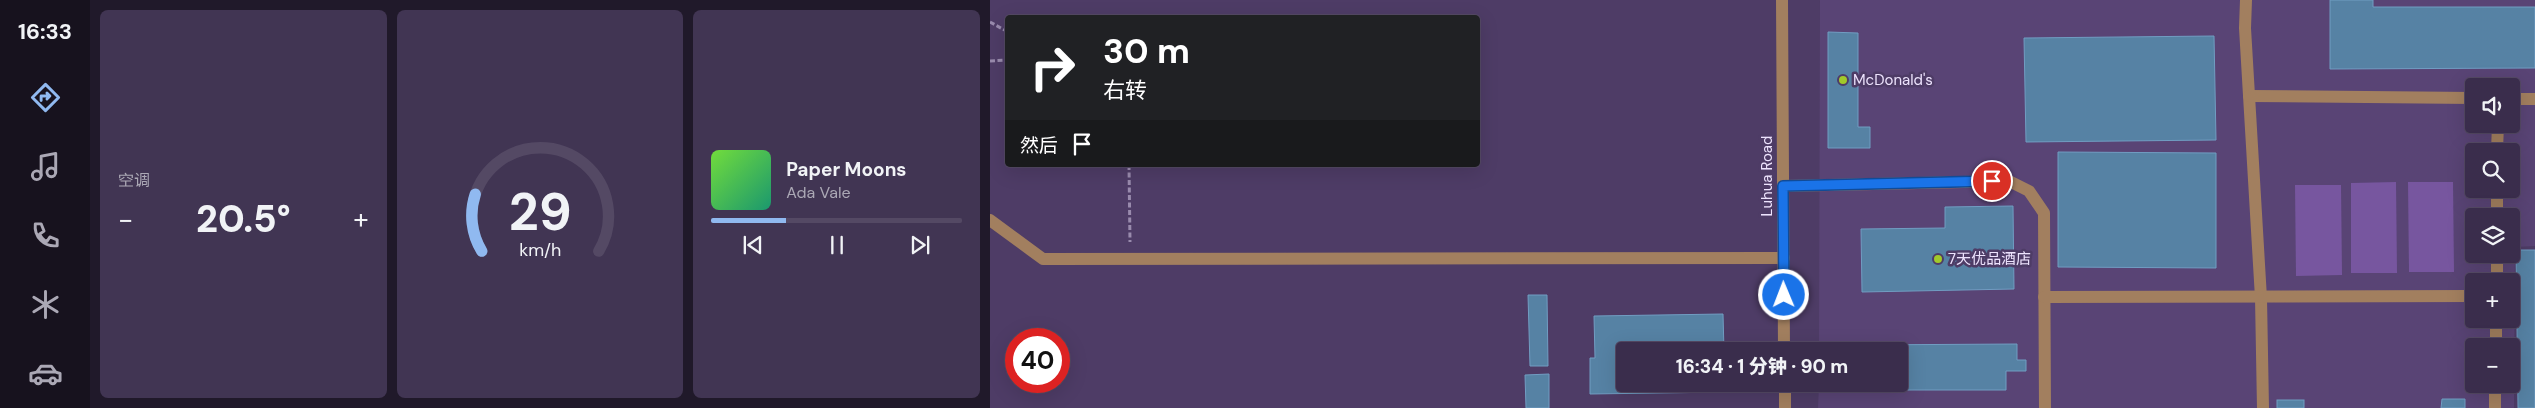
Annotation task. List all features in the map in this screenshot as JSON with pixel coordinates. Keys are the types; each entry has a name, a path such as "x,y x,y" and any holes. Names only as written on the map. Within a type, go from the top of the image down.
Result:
{"street":[{"name":"Luhua Road","path":"1782,0 1784,342"},
{"path":"2246,0 2249,96 2261,298 2263,408"},
{"path":"2249,96 2465,98"},
{"path":"2520,98 2535,99"},
{"path":"1783,186 2009,181 2029,191 2044,213 2045,408"},
{"path":"990,220 1043,259 1784,258"},
{"path":"2044,297 2465,296"},
{"path":"1785,392 1785,408"},
{"path":"2495,393 2495,408"}],"path":[{"path":"990,22 1005,30"},
{"path":"990,61 1005,60"},
{"path":"1128,167 1130,259"}],"shaded area":[{"path":"1820,0 2535,0 2535,246 2520,247 2520,208 2465,208 2465,263 2515,263 2515,273 2465,273 2465,328 2514,328 2514,338 2465,338 2465,393 2514,393 2514,408 1818,408 1819,392 1908,392 1908,342 1819,342"},
{"path":"2396,182 2397,273 2351,273 2351,183"},
{"path":"2408,182 2453,182 2454,272 2409,272"},
{"path":"2295,185 2341,185 2342,275 2296,276"}],"building":[{"path":"2330,0 2373,0 2373,7 2535,7 2535,68 2330,69"},
{"name":"McDonald's","path":"1828,32 1858,33 1858,127 1870,127 1870,148 1828,148"},
{"path":"2214,36 2216,140 2026,142 2024,38"},
{"path":"2058,152 2216,153 2216,268 2058,267"},
{"name":"7天优品酒店","path":"2013,206 2014,289 1862,292 1861,229 1945,228 1945,207"},
{"path":"2520,250 2535,250 2535,408 2518,408 2518,393 2520,393 2520,338 2517,338 2517,328 2520,328 2520,273 2516,273 2516,263 2520,263"},
{"path":"1528,295 1547,295 1548,366 1530,366"},
{"path":"1723,314 1724,342 1616,342 1616,392 1725,392 1590,394 1590,358 1595,358 1594,316"},
{"path":"2017,344 2017,360 2026,360 2026,371 2006,371 2006,390 1908,390 1908,345"},
{"path":"1549,374 1549,408 1526,408 1525,375"},
{"path":"2442,399 2465,399 2465,408 2441,408"},
{"path":"2277,400 2304,400 2304,408 2277,408"}],"place":[{"name":"McDonald's","path":"1843,80"},
{"name":"7天优品酒店","path":"1938,259"}],"route":[{"path":"1784,295 1783,186 1992,181"}]}
